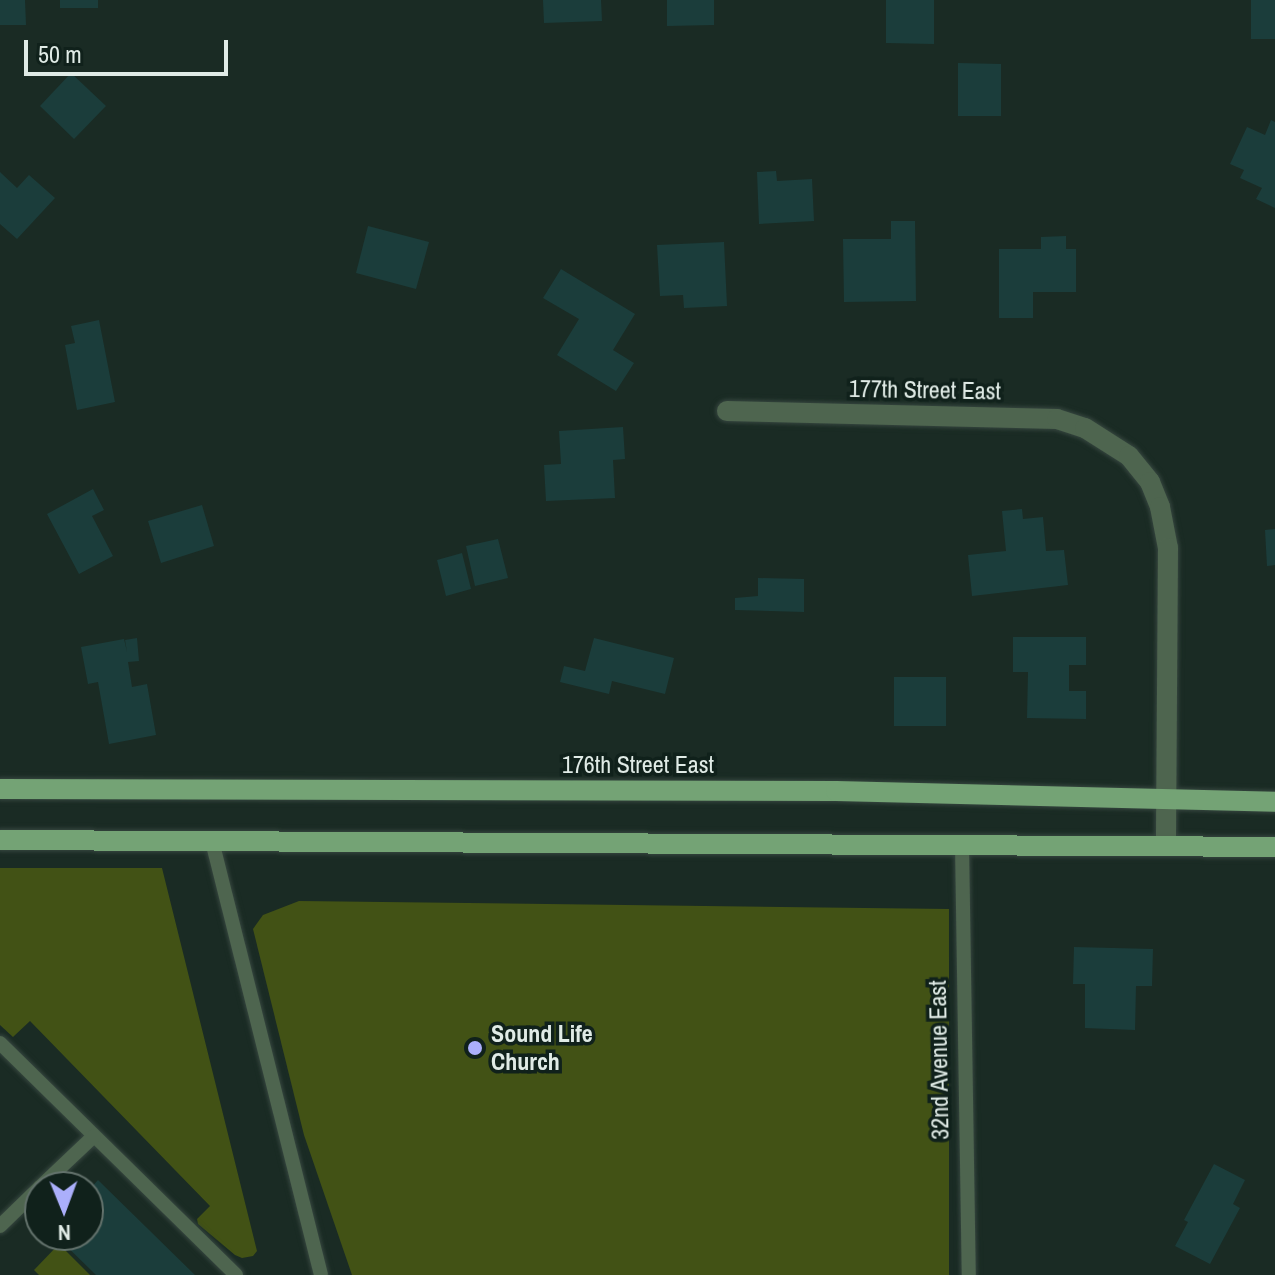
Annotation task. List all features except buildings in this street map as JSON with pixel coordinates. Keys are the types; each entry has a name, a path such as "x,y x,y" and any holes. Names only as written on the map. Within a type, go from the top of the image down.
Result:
{"main road":[{"name":"176th Street East","path":"0,789 836,791 1275,802"},
{"path":"0,840 1275,847"}],"street":[{"name":"177th Street East","path":"727,411 1057,419 1085,428 1116,446 1150,482 1165,528 1167,800"},
{"path":"1166,845 1167,800"}],"lane":[{"path":"212,841 321,1275"},
{"name":"32nd Avenue East","path":"962,844 969,1275"},
{"path":"0,1043 236,1275"},
{"path":"57,1171 94,1136"},
{"path":"0,1226 24,1203"}],"green space":[{"path":"0,868 162,868 257,1251 253,1256 242,1258 235,1255 198,1224 197,1219 210,1206 30,1021 13,1037 0,1025"},
{"name":"Sound Life Church","path":"299,901 949,909 949,1275 352,1275 304,1135 253,929 263,915"},
{"path":"52,1251 66,1251 90,1275 39,1275 34,1270"}],"place":[{"name":"Sound Life Church","path":"475,1048"}]}
